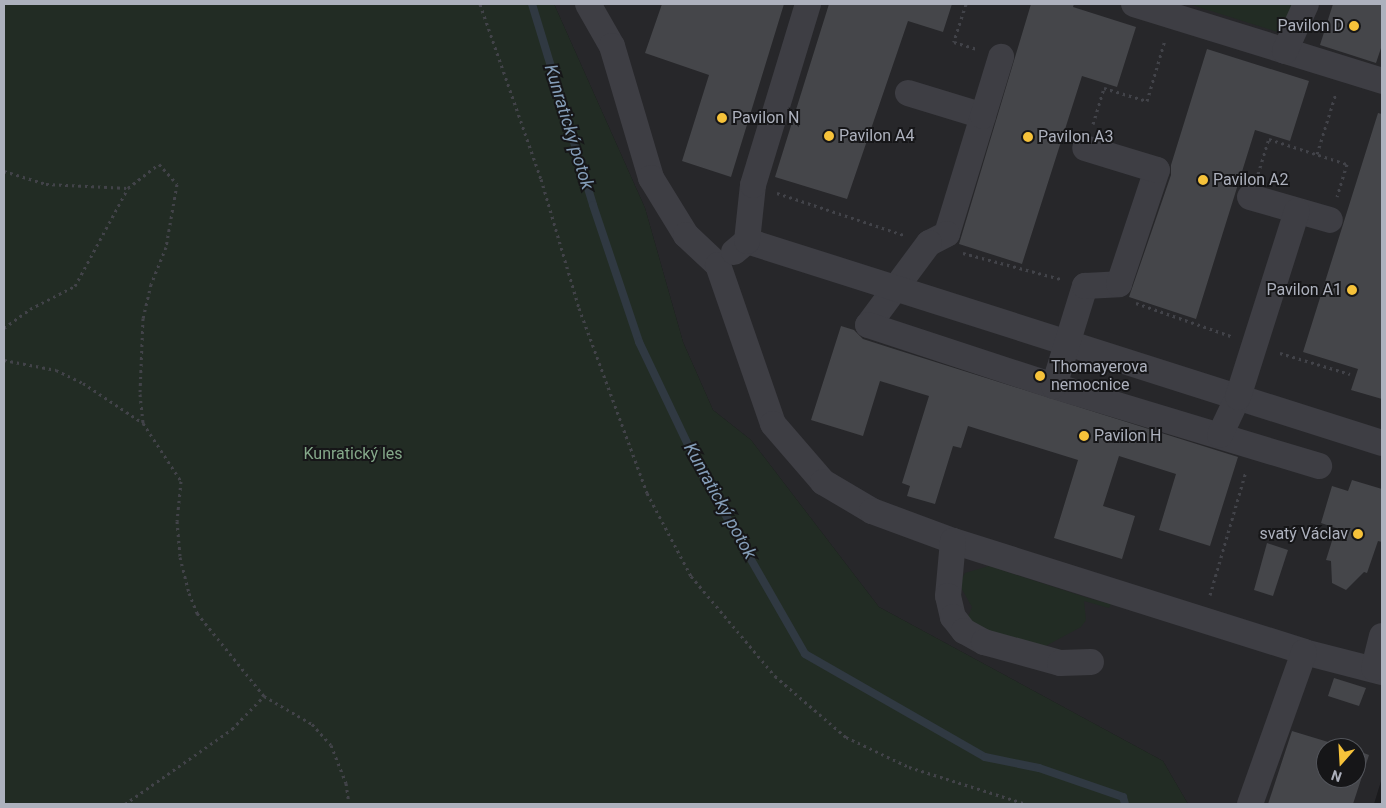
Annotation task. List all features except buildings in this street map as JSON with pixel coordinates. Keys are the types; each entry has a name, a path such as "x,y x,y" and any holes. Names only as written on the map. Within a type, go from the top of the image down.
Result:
{"lane":[{"path":"588,4 605,16 651,178 686,235 718,265 774,424 823,482 872,511 954,541 1304,652 1378,670 1382,636"},
{"path":"718,265 747,241 753,185 808,4"},
{"path":"1134,4 1382,81"},
{"path":"1285,51 1306,4"},
{"path":"1001,57 947,234 929,243 868,325 1054,386 1319,466"},
{"path":"908,93 982,116"},
{"path":"1054,386 1085,286 1118,284 1156,170 1085,148"},
{"path":"1250,197 1330,220"},
{"path":"1220,435 1238,397 1297,211"},
{"path":"747,241 1382,443"},
{"path":"954,541 948,596 953,617 964,631 984,642 1060,663 1091,662"},
{"path":"1250,804 1304,652"}],"path":[{"path":"480,4 541,178 579,308 647,493 691,576 775,676 846,738 909,767 1026,804"},
{"path":"954,42 966,4"},
{"path":"1085,148 1104,88 1146,101 1167,34"},
{"path":"1317,154 1337,87"},
{"path":"1250,197 1269,139 1347,164 1330,220"},
{"path":"4,328 30,308 76,286 128,188 160,164 177,184 166,247 151,284 143,318 140,394 143,424"},
{"path":"4,171 46,184 128,188"},
{"path":"753,185 929,243 1085,286"},
{"path":"1132,302 1255,346 1350,374"},
{"path":"4,360 56,370 83,383 143,424 181,481 177,520 180,557 197,612 264,696 312,724 330,745 346,783 348,804"},
{"path":"1203,620 1253,446"},
{"path":"125,804 232,729 264,696"}],"shaded area":[{"name":"Thomayerova nemocnice","path":"554,4 1382,4 1382,778 1374,804 1188,804 1163,761 879,607 751,440 713,410 683,342 645,208"}],"green space":[{"name":"Kunratický les","path":"4,4 554,4 645,208 683,342 713,410 751,440 879,607 1163,761 1188,804 4,804"},
{"path":"1189,4 1297,4 1287,35"},
{"path":"989,566 1111,604 1109,608 1084,601 1086,620 1081,627 1040,649 978,629 968,617 972,607 959,584 965,573"}],"waterway":[{"name":"Kunratický potok","path":"532,4 593,205 639,342 702,474 805,654 985,757 1039,768 1123,797 1125,804"}],"place":[{"name":"Pavilon D","path":"1354,26"},
{"name":"Pavilon N","path":"722,118"},
{"name":"Pavilon A4","path":"829,136"},
{"name":"Pavilon A3","path":"1028,137"},
{"name":"Pavilon A2","path":"1203,180"},
{"name":"Pavilon A1","path":"1352,290"},
{"name":"Thomayerova nemocnice","path":"1040,376"},
{"name":"Pavilon H","path":"1084,436"},
{"name":"svatý Václav","path":"1358,534"}]}
